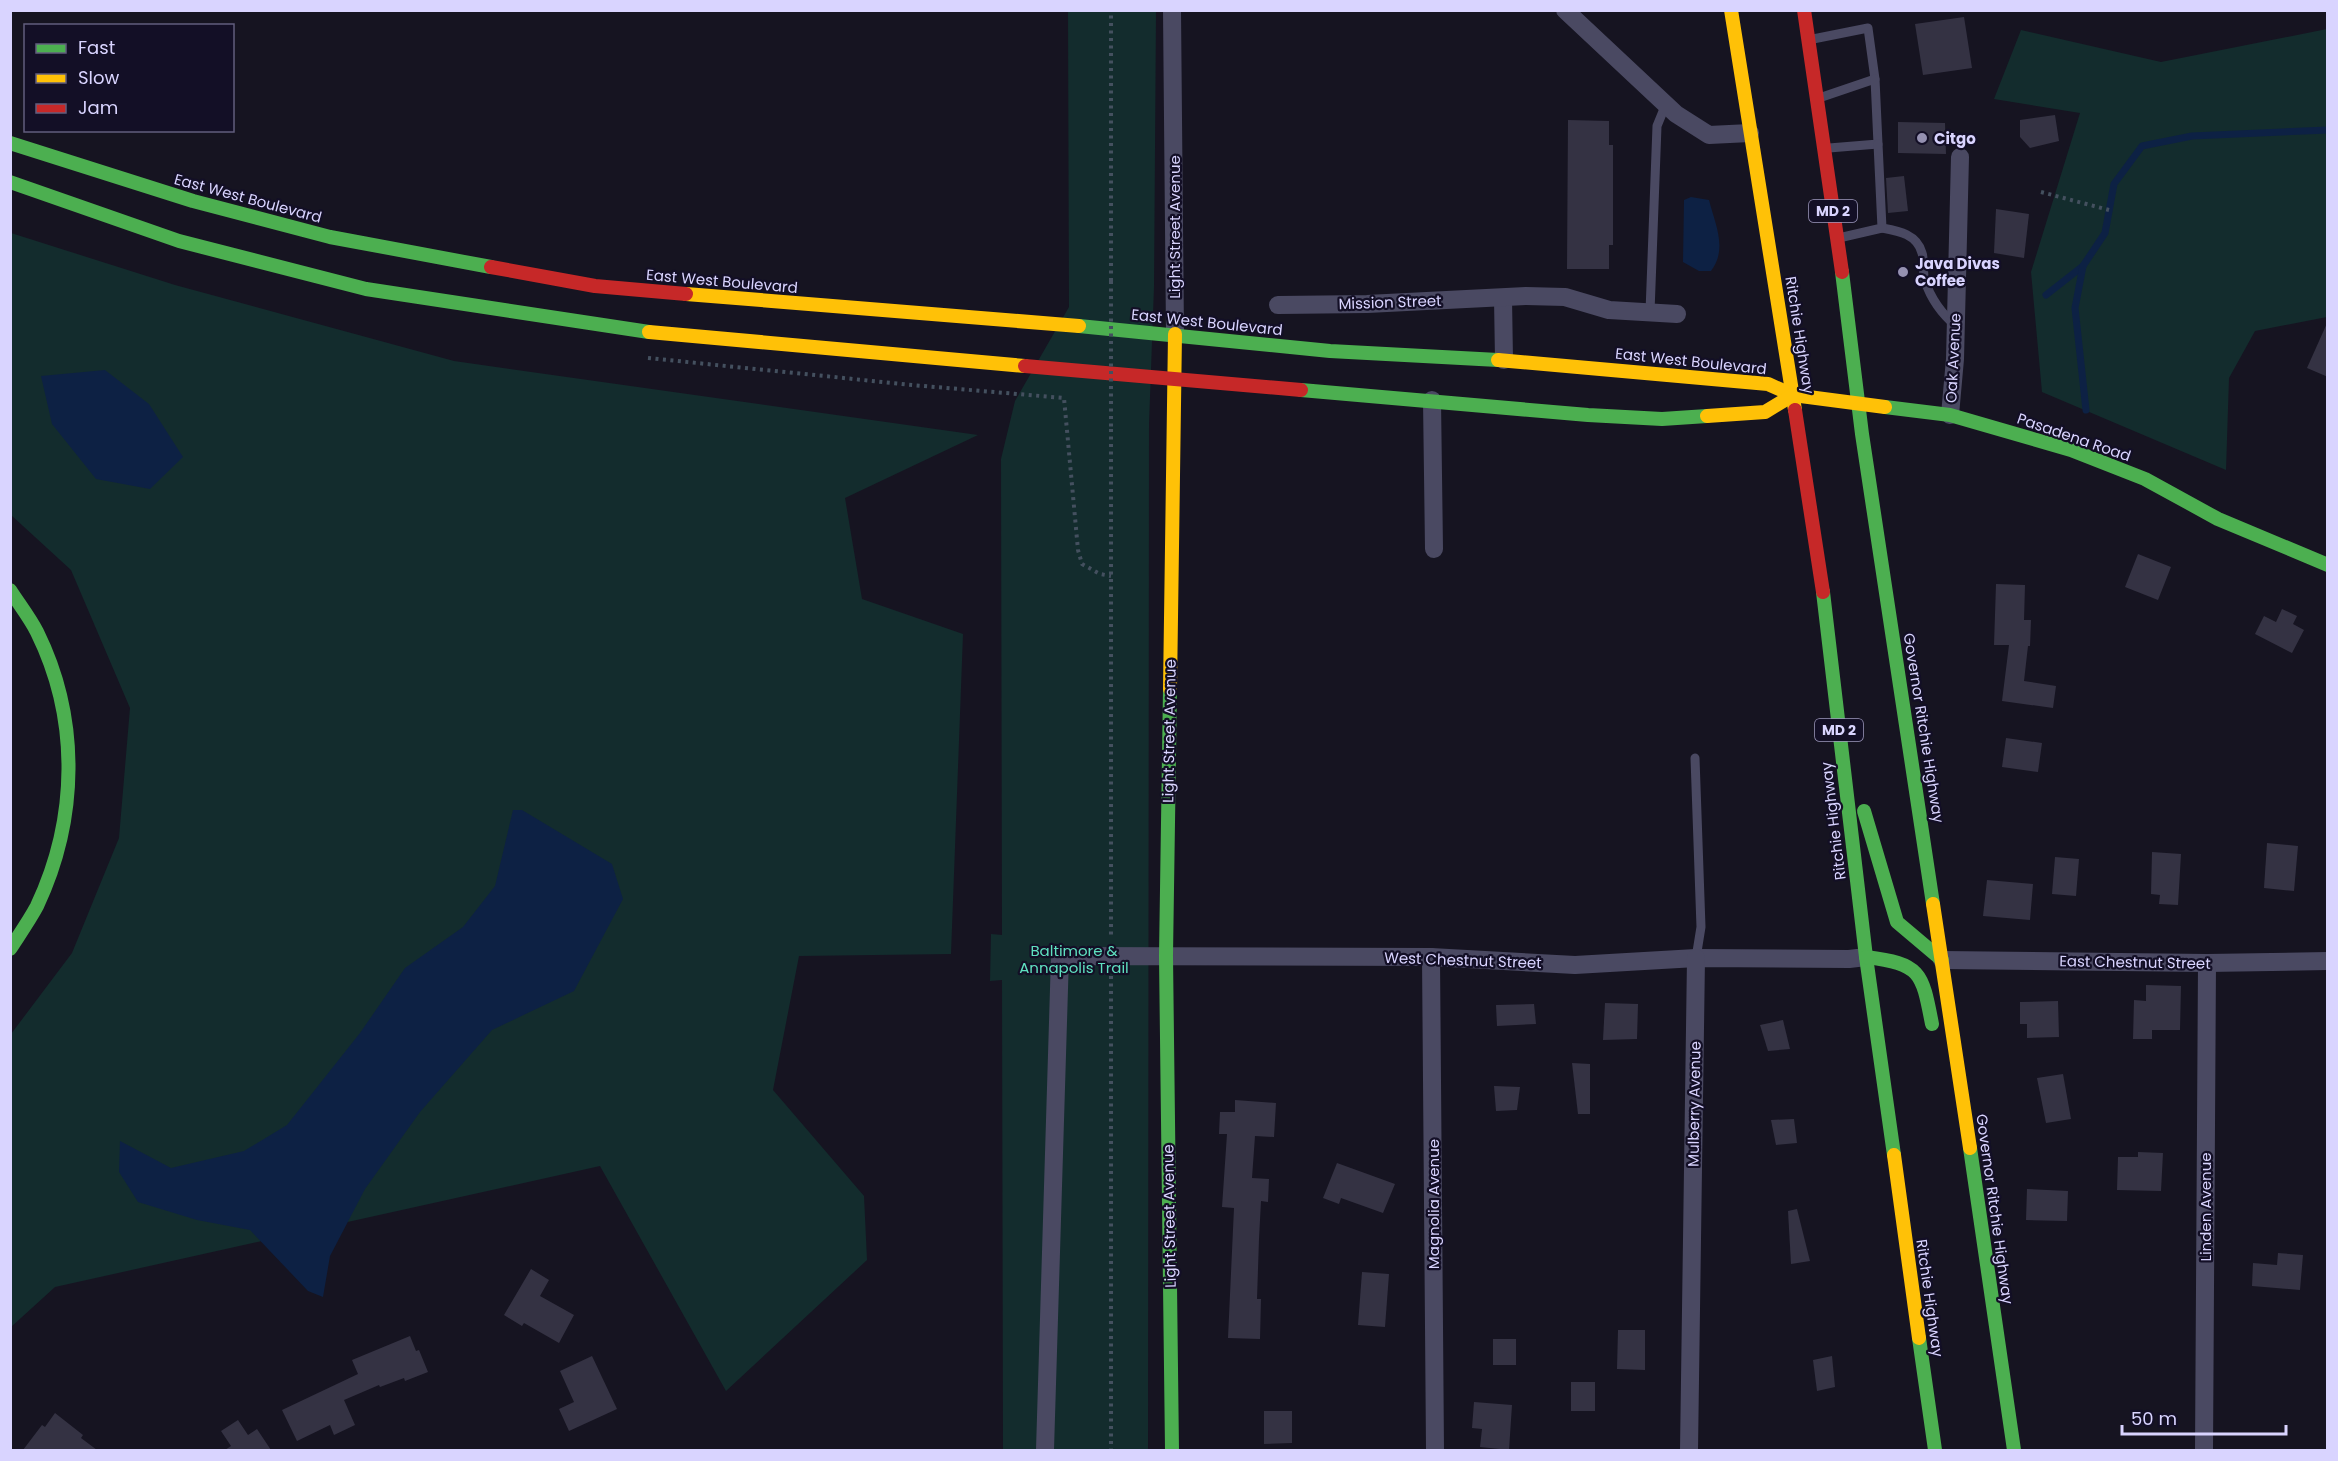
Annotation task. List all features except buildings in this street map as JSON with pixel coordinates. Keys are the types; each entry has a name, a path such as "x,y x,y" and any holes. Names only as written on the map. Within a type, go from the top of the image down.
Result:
{"main road":[{"name":"Ritchie Highway","path":"1731,10 1817,545 1866,957 1935,1450"},
{"name":"Governor Ritchie Highway","path":"1804,10 1838,239 1860,402 1862,434 2014,1450"},
{"name":"East West Boulevard","path":"10,143 193,201 330,237 595,286 1175,334 1330,351 1504,360 1768,384 1793,395"},
{"path":"10,182 178,241 366,289 651,332 890,355 1588,415 1662,419 1765,412 1793,395"},
{"name":"Light Street Avenue","path":"1172,1450 1166,956 1175,334"},
{"name":"Pasadena Road","path":"1793,395 1860,402 1950,416 2071,450 2145,479 2218,519 2328,565"},
{"path":"10,590 42,638 55,671 65,709 71,779 60,850 36,908 10,949"},
{"path":"1838,726 1897,922 1942,960"},
{"path":"1866,957 1898,960 1913,969 1923,981 1935,1039"},
{"path":"1948,1096 1976,1194"}],"street":[{"name":"Light Street Avenue","path":"1172,10 1175,334"},
{"path":"1570,12 1676,114 1709,135 1750,134"},
{"name":"Oak Avenue","path":"1950,416 1955,359 1960,157"},
{"name":"Mission Street","path":"1278,304 1367,304 1565,297 1609,310 1677,314"},
{"path":"1503,298 1504,360"},
{"path":"1432,400 1434,549"},
{"name":"West Chestnut Street","path":"1045,1450 1060,956 1431,957 1575,965 1696,958 1849,959 1866,957"},
{"name":"Magnolia Avenue","path":"1431,957 1435,1450"},
{"name":"Mulberry Avenue","path":"1689,1450 1696,958"},
{"name":"East Chestnut Street","path":"1942,960 2207,963 2328,961"},
{"name":"Linden Avenue","path":"2204,1450 2207,963"}],"lane":[{"path":"1808,40 1868,28 1875,79 1882,228"},
{"path":"1817,99 1875,79"},
{"path":"1650,312 1658,126 1666,104"},
{"path":"1824,149 1878,144"},
{"path":"1838,239 1882,228 1903,232 1914,239 1922,252 1924,280 1941,314 1956,326"},
{"name":"Mulberry Avenue","path":"1695,758 1701,927 1696,958"}],"path":[{"path":"1111,10 1111,429"},
{"path":"2041,192 2109,210"},
{"path":"1064,398 1078,550 1082,564 1100,574 1111,576"}],"green space":[{"name":"Baltimore & Annapolis Trail","path":"1068,11 1156,11 1154,287 1149,424 1148,1450 1003,1450 1002,980 990,981 991,934 1002,935 1001,459 1015,401 1069,307"},
{"path":"2327,29 2327,317 2255,331 2229,378 2226,470 2042,392 2031,272 2080,113 1994,99 2021,30 2161,62"},
{"path":"11,233 175,285 454,361 978,435 845,498 862,599 963,634 951,954 799,956 773,1090 864,1196 867,1260 726,1391 600,1166 55,1287 11,1327 11,1034 72,953 119,838 130,708 71,570 11,515"}],"water":[{"path":"1691,197 1709,200 1717,227 1719,254 1711,271 1699,271 1683,262 1684,200"},
{"path":"105,370 149,404 183,457 150,489 96,479 52,424 41,376"},
{"path":"513,810 522,810 612,864 623,899 574,991 492,1030 420,1112 365,1189 330,1256 323,1297 308,1291 250,1230 197,1220 138,1202 119,1172 120,1141 171,1168 244,1151 287,1125 360,1033 405,968 463,927 495,886"}],"waterway":[{"path":"2086,410 2075,308 2083,266 2105,233 2114,184 2142,146 2192,136 2328,130"},
{"path":"2046,295 2083,266"}],"traffic: fast":[{"path":"10,143 193,201 330,237 491,267"},
{"path":"10,182 179,241 366,289 649,332"},
{"path":"1842,272 1862,434 1933,904"},
{"path":"1079,326 1330,351 1498,360"},
{"path":"1301,390 1588,415 1662,419 1707,416"},
{"path":"1885,407 1950,415 2071,450 2145,479 2218,519 2328,565"},
{"path":"10,590 37,632 51,665 61,699 67,734 68,769 66,804 51,873 37,906 10,949"},
{"path":"1823,592 1866,957 1894,1155"},
{"path":"1170,689 1166,956 1172,1450"},
{"path":"1864,811 1897,922 1942,960"},
{"path":"1866,957 1898,963 1916,974 1925,993 1932,1024"},
{"path":"1970,1148 2014,1450"},
{"path":"1919,1338 1935,1450"}],"traffic: slow":[{"path":"1731,10 1795,410"},
{"path":"686,294 1079,326"},
{"path":"649,332 1025,366"},
{"path":"1170,689 1175,334"},
{"path":"1498,360 1768,384 1793,395 1885,407"},
{"path":"1707,416 1765,412 1793,395"},
{"path":"1933,904 1970,1148"},
{"path":"1894,1155 1919,1338"}],"traffic: jam":[{"path":"1804,10 1842,272"},
{"path":"491,267 595,286 686,294"},
{"path":"1025,366 1301,390"},
{"path":"1795,410 1823,592"}],"place":[{"name":"Citgo","path":"1922,138"},
{"name":"Java Divas Coffee","path":"1903,272"}]}
